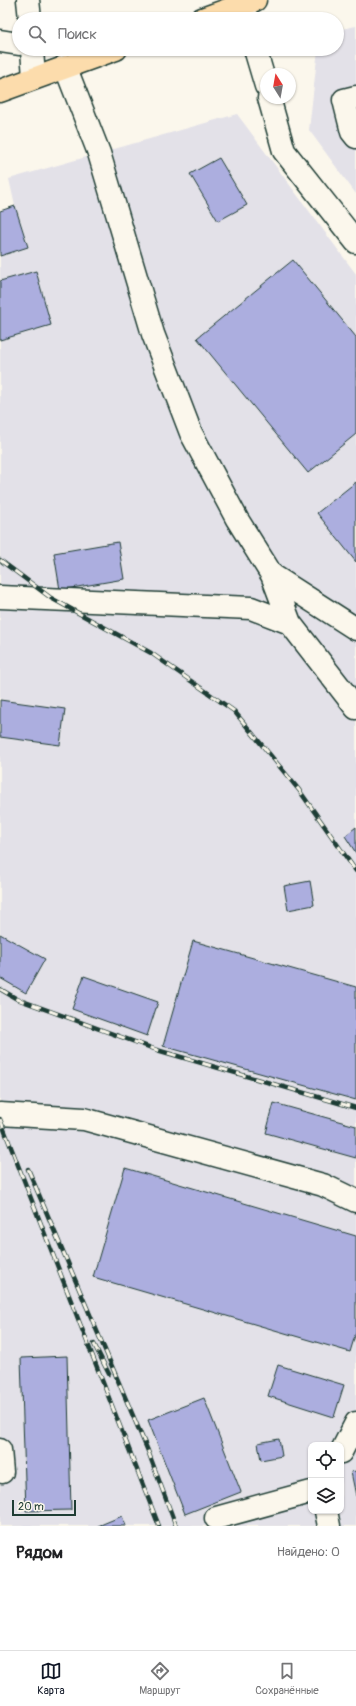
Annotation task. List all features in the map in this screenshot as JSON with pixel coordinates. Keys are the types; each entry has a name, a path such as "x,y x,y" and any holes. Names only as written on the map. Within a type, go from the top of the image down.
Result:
{"main road":[{"path":"231,12 248,8"},
{"path":"0,91 95,56"}],"street":[{"path":"28,0 29,12"},
{"path":"0,41 12,43"},
{"path":"32,56 34,78"},
{"path":"257,56 261,68"},
{"path":"65,66 99,153 152,334 191,433 237,519 272,575 290,623 356,708"},
{"path":"356,97 344,100 352,132 356,137"},
{"path":"271,104 284,151 356,242"},
{"path":"272,575 356,629"},
{"path":"0,597 251,608 290,623"},
{"path":"0,1114 84,1119 323,1186 356,1201"},
{"path":"344,1446 356,1423"},
{"path":"0,1450 2,1472"},
{"path":"216,1518 308,1493"},
{"path":"327,1514 329,1526"}],"shaded area":[{"path":"356,26 356,194 309,130 317,56 344,56 344,29"},
{"path":"237,114 356,274 356,1526 0,1526 0,211 15,206 9,179"}],"building":[{"path":"219,158 247,205 218,221 190,174"},
{"path":"15,206 28,247 0,256 0,211"},
{"path":"293,260 356,337 356,434 308,473 197,338"},
{"path":"36,271 51,325 0,340 0,281"},
{"path":"356,482 356,562 317,513"},
{"path":"118,542 124,579 60,590 54,553"},
{"path":"0,700 65,709 60,745 0,737"},
{"path":"356,827 356,853 345,836"},
{"path":"310,881 314,905 288,910 284,886"},
{"path":"0,934 45,959 26,993 0,978"},
{"path":"193,941 356,987 356,1100 163,1046"},
{"path":"84,976 158,1002 147,1036 72,1009"},
{"path":"274,1103 356,1126 356,1158 266,1133"},
{"path":"125,1168 356,1236 356,1332 350,1352 93,1277"},
{"path":"67,1356 71,1510 26,1511 21,1358"},
{"path":"278,1365 344,1385 334,1417 268,1396"},
{"path":"204,1398 241,1492 185,1514 148,1420"},
{"path":"279,1439 282,1456 261,1460 258,1443"},
{"path":"356,1471 356,1496 351,1472"},
{"path":"122,1516 126,1526 98,1526"}],"railway":[{"path":"0,560 51,598 151,653 234,711 299,790 356,871"},
{"path":"0,989 17,999 157,1050 356,1108"},
{"path":"0,1119 159,1526"},
{"path":"28,1169 148,1451 176,1526"},
{"path":"94,1344 109,1374"}]}
